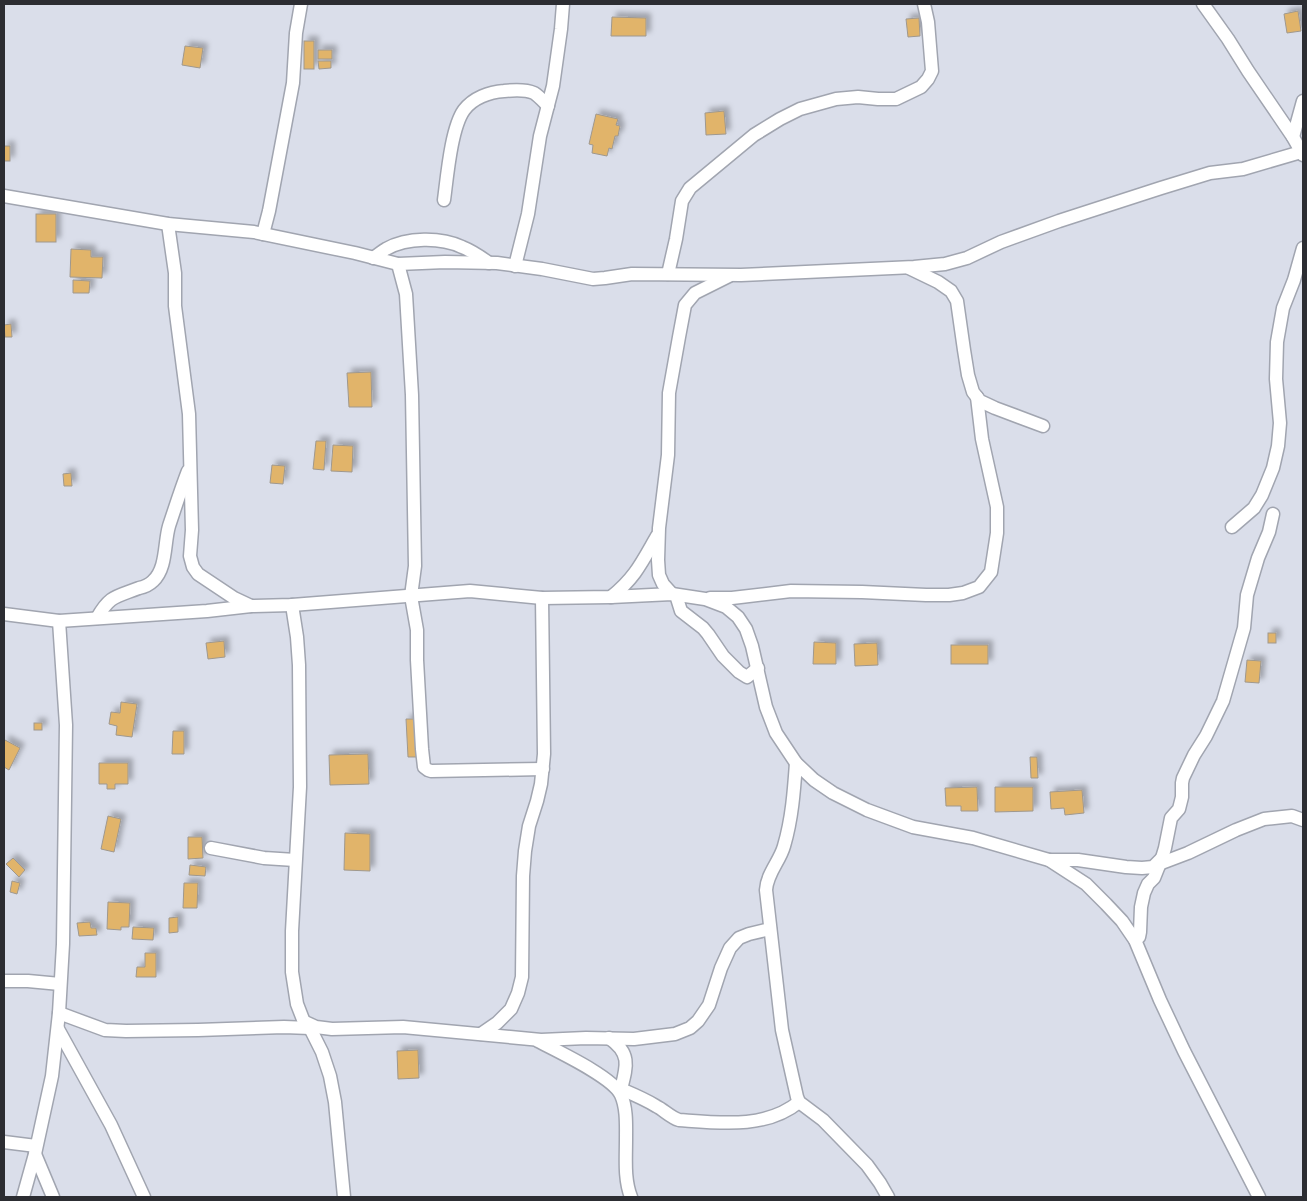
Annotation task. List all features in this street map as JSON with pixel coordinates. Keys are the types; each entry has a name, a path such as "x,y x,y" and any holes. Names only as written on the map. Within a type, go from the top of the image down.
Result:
{"street":[{"path":"263,234 270,211 293,82 296,58 296,33 301,4"},
{"path":"515,266 528,214 543,120 548,106 557,63 563,4"},
{"path":"668,274 682,201 690,188 754,135 800,108 836,99 858,97 896,99 921,87 928,80 932,71 928,22 924,4"},
{"path":"4,196 168,224 254,232 398,264 489,263 593,279 632,274 731,275 945,264 967,258 1018,236 1161,188 1210,173 1243,169 1302,154 1293,137 1203,4"},
{"path":"444,200 453,141 459,118 464,109 484,94 518,90 534,94 548,106"},
{"path":"1293,137 1303,102"},
{"path":"168,224 175,273 175,306 189,414 192,530 190,556 198,574 234,598 251,606"},
{"path":"373,258 387,248 421,240 440,241 461,246 489,263"},
{"path":"1232,527 1254,508 1262,495 1273,468 1278,446 1280,423 1276,379 1277,342 1283,308 1294,280 1303,248"},
{"path":"398,264 406,294 412,395 416,566 411,596 417,630 417,660 424,767 431,771 543,769"},
{"path":"907,267 938,282 951,291 957,301 968,375 973,392 980,401 1043,426"},
{"path":"731,275 695,293 685,305 669,393 668,455 659,531 659,575 663,584 674,594 680,611 703,628 723,656 739,672 747,677 758,668"},
{"path":"4,614 58,621 470,591 542,598 674,594 705,599 732,598 791,591 926,595 963,593 979,587 991,572 998,533 997,508 982,439 977,397"},
{"path":"97,618 108,601 154,581 162,564 169,528 190,466"},
{"path":"1135,940 1139,937 1140,932 1141,907 1144,893 1148,884 1154,878 1166,848 1171,818 1178,809 1182,797 1183,778 1223,701 1244,628 1247,595 1258,558 1269,532 1273,514"},
{"path":"611,597 630,580 646,557 659,531"},
{"path":"481,1034 497,1023 511,1009 522,977 525,851 543,769 545,739 542,598"},
{"path":"705,599 726,607 738,617 746,628 758,668 766,706 776,733 796,763 814,780 833,793 867,810 913,827 973,838 1049,860 1078,860 1142,868 1153,866 1161,861 1188,853 1236,830 1264,820 1292,816 1303,820"},
{"path":"292,605 299,665 300,786 292,930 292,972 297,1004 322,1052 330,1076 335,1102 344,1197"},
{"path":"23,1197 36,1150 52,1076 59,1013 63,944 66,725 58,621"},
{"path":"796,763 792,807 784,848 766,884 782,1030 794,1088 799,1102 823,1120 867,1165 888,1197"},
{"path":"211,848 264,858 296,860"},
{"path":"1049,860 1086,884 1122,921 1135,940 1184,1051 1259,1197"},
{"path":"59,1013 105,1030 126,1031 307,1025 332,1029 403,1027 534,1039 634,1039 675,1034 690,1028 698,1021 709,1005 721,968 730,948 739,938 770,929"},
{"path":"4,981 60,984"},
{"path":"58,1029 112,1125 144,1197"},
{"path":"609,1038 618,1044 626,1059 625,1071 619,1088 625,1114 626,1176 631,1197"},
{"path":"534,1039 562,1053 619,1088 658,1107 671,1117 680,1120 736,1123 756,1121 772,1118 792,1108 799,1102"},
{"path":"4,1142 36,1150"},
{"path":"36,1150 53,1197"}],"building":[{"path":"1298,11 1301,31 1287,33 1284,14"},
{"path":"612,17 646,18 646,36 611,36"},
{"path":"919,18 920,36 908,37 906,19"},
{"path":"304,41 314,41 314,69 304,69"},
{"path":"185,46 203,48 200,68 182,65"},
{"path":"318,50 332,50 332,59 318,59"},
{"path":"318,61 331,61 331,68 319,69"},
{"path":"724,111 726,134 706,135 705,113"},
{"path":"596,114 618,119 616,125 620,126 618,136 615,136 612,149 609,148 607,156 592,153 593,145 589,144"},
{"path":"4,146 10,146 10,161 4,161"},
{"path":"36,214 56,214 56,242 36,242"},
{"path":"71,249 91,250 91,257 103,257 102,278 70,277"},
{"path":"73,280 90,281 89,293 73,293"},
{"path":"11,324 12,337 5,337 4,325"},
{"path":"371,372 372,407 349,407 347,373"},
{"path":"316,441 326,441 324,470 313,469"},
{"path":"333,445 353,446 352,472 331,471"},
{"path":"272,465 285,466 283,484 270,483"},
{"path":"71,473 72,486 64,486 63,474"},
{"path":"1268,633 1276,633 1276,643 1268,643"},
{"path":"224,641 225,657 208,659 206,643"},
{"path":"814,642 836,643 836,664 813,664"},
{"path":"877,643 878,665 855,666 854,644"},
{"path":"951,645 988,645 988,664 951,664"},
{"path":"1247,660 1261,661 1259,683 1245,682"},
{"path":"121,702 137,704 132,737 116,735 117,726 109,724 111,712 120,713"},
{"path":"406,719 418,719 419,757 408,757"},
{"path":"34,723 42,723 42,730 34,730"},
{"path":"173,731 184,731 184,754 172,754"},
{"path":"5,740 20,748 9,770 4,767"},
{"path":"368,754 369,784 330,785 329,755"},
{"path":"1030,757 1037,757 1038,778 1031,778"},
{"path":"99,763 128,763 128,784 115,784 115,789 107,789 107,784 99,784"},
{"path":"977,787 978,811 961,811 961,806 946,806 945,788"},
{"path":"995,787 1033,787 1033,811 995,812"},
{"path":"1082,790 1084,813 1065,815 1064,808 1051,809 1050,792"},
{"path":"108,816 121,819 114,852 101,849"},
{"path":"345,833 370,834 370,871 344,870"},
{"path":"188,837 202,837 203,858 188,859"},
{"path":"13,858 25,870 19,877 6,864"},
{"path":"190,865 206,867 205,876 189,875"},
{"path":"12,881 20,883 17,894 10,892"},
{"path":"184,883 198,883 197,908 183,908"},
{"path":"108,902 130,903 129,927 121,927 121,930 107,929"},
{"path":"178,917 178,932 169,933 169,918"},
{"path":"90,922 91,928 96,928 97,935 79,936 77,923"},
{"path":"133,927 154,928 153,940 132,939"},
{"path":"145,953 156,953 156,977 136,977 137,967 145,967"},
{"path":"418,1050 419,1078 398,1079 397,1051"}]}
